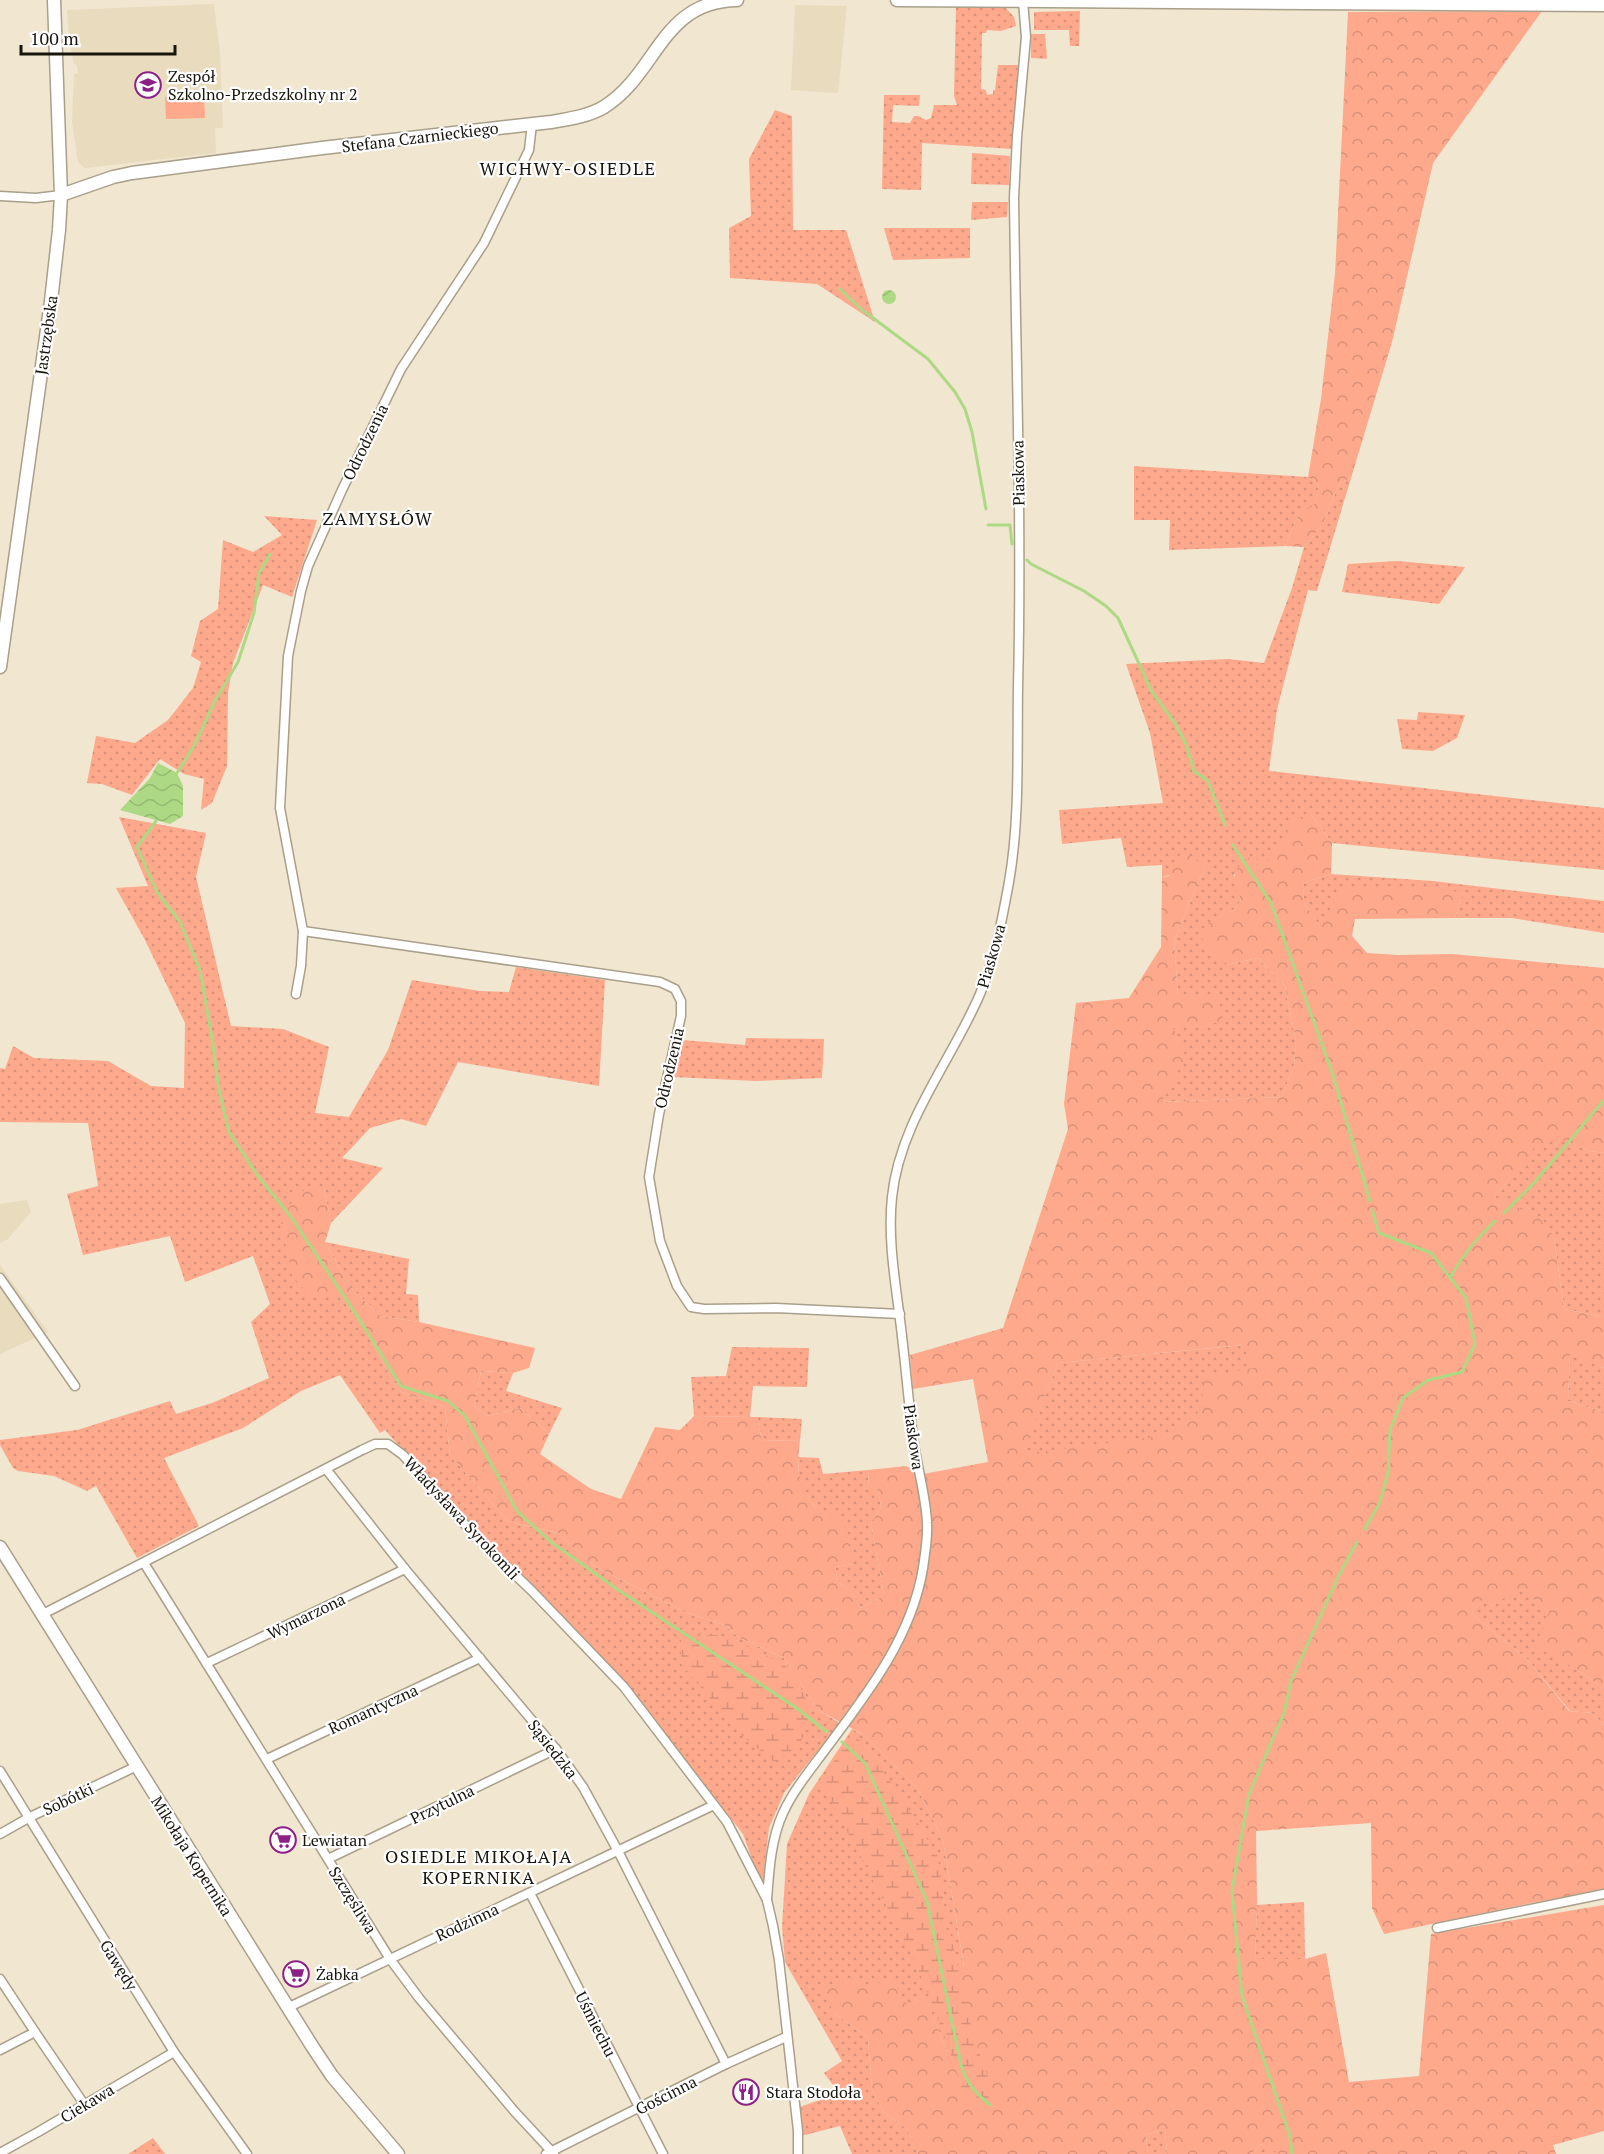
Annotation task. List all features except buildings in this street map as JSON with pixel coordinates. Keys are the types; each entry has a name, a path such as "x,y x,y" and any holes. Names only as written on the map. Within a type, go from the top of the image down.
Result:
{"street":[{"name":"Jastrzębska","path":"0,667 51,301 61,195 54,0"},
{"name":"Stefana Czarnieckiego","path":"61,195 132,173 569,119 603,108 630,85 665,37 681,20 698,8 722,0 737,0"},
{"path":"897,0 1604,5"},
{"name":"Piaskowa","path":"773,1849 782,1815 790,1800 862,1700 895,1647 908,1618 922,1571 927,1526 911,1417 891,1240 891,1202 895,1175 905,1141 921,1106 969,1018 989,972 999,935 1012,862 1018,760 1020,640 1014,198 1026,37 1023,1"},
{"name":"Odrodzenia","path":"296,994 301,966 303,931 280,808 288,656 301,591 308,566 342,490 401,369 484,243 529,150 532,124"},
{"path":"0,196 36,198 61,195"},
{"name":"Odrodzenia","path":"303,931 660,982 675,989 681,1001 681,1016 659,1114 649,1177 660,1241 677,1286 691,1307 704,1309 776,1308 900,1314"},
{"path":"0,1278 75,1386"},
{"name":"Władysława Syrokomli","path":"44,1614 375,1444 388,1444 403,1455 477,1538 532,1591 624,1687 728,1822 767,1900 779,1960 798,2131 798,2154"},
{"name":"Sąsiedzka","path":"326,1469 405,1569 556,1749 583,1787 726,2064"},
{"name":"Mikołaja Kopernika","path":"0,1547 44,1614 287,2008 332,2076 398,2154"},
{"name":"Szczęśliwa","path":"144,1563 390,1959 419,1998 551,2153"},
{"name":"Wymarzona","path":"207,1663 405,1569"},
{"name":"Romantyczna","path":"267,1759 480,1658"},
{"name":"Przytulna","path":"328,1859 556,1749"},
{"name":"Sobótki","path":"0,1834 30,1817 137,1766"},
{"name":"Gawędy","path":"0,1771 174,2052 247,2154"},
{"name":"Rodzinna","path":"287,2008 471,1918 530,1893 714,1805"},
{"name":"Władysława Syrokomli","path":"767,1900 773,1849"},
{"name":"Uśmiechu","path":"530,1893 663,2154"},
{"path":"1437,1928 1604,1894"},
{"path":"0,1979 84,2104"},
{"path":"0,2049 34,2032"},
{"name":"Gościnna","path":"551,2153 726,2064 786,2037"},
{"name":"Ciekawa","path":"0,2153 174,2052"}],"shaded area":[{"name":"Zespół Szkolno-Przedszkolny nr 2","path":"214,4 220,53 223,128 215,128 216,153 85,168 78,162 72,122 74,74 78,74 69,39 67,10"},
{"path":"795,5 847,6 838,93 791,90"},
{"path":"27,1200 31,1212 8,1239 0,1243 0,1204"},
{"path":"0,1265 48,1332 0,1354"}],"green space":[{"path":"956,6 1005,7 1014,17 1016,26 1001,31 987,30 986,33 982,33 981,89 986,90 987,95 993,94 998,65 1018,65 1012,149 922,143 921,190 882,189 884,95 920,95 919,106 893,105 892,122 910,123 914,116 926,120 931,118 934,105 957,105 954,96"},
{"path":"1080,11 1079,46 1070,46 1069,30 1034,30 1034,12"},
{"path":"1542,11 1433,163 1392,342 1351,478 1339,484 1323,524 1304,547 1285,546 1300,511 1313,506 1319,486 1308,477 1321,399 1335,274 1348,12"},
{"path":"1031,34 1045,34 1047,59 1031,58"},
{"path":"204,96 205,118 166,119 165,97"},
{"path":"775,110 792,116 793,230 846,230 875,322 817,284 730,278 729,228 751,216 749,159"},
{"path":"972,153 1010,156 1009,185 971,184"},
{"path":"972,202 1008,202 1007,217 971,220"},
{"path":"884,228 970,228 970,258 893,260"},
{"path":"1134,466 1308,477 1319,486 1313,507 1300,511 1285,546 1169,550 1170,520 1134,520"},
{"path":"1351,478 1317,591 1308,590 1277,709 1269,771 1604,808 1604,870 1332,843 1311,814 1266,865 1234,874 1241,901 1233,910 1206,925 1226,965 1258,958 1285,986 1296,1041 1294,1065 1282,1097 1160,1102 1173,1028 1218,995 1178,996 1174,941 1205,866 1162,877 1162,865 1127,867 1121,838 1062,844 1059,810 1163,803 1150,733 1126,664 1228,659 1264,663 1292,588 1304,547 1323,524 1339,484"},
{"path":"264,516 317,520 292,597 263,585 233,663 228,692 227,766 212,803 201,810 204,779 184,774 160,759 132,795 102,784 87,783 96,736 135,743 168,720 193,688 201,662 191,656 200,621 218,609 223,540 253,552 282,535"},
{"path":"1397,561 1465,567 1439,604 1342,592 1348,564"},
{"path":"1418,712 1465,715 1457,738 1433,751 1402,749 1397,719 1417,720"},
{"path":"1311,814 1332,843 1331,874 1303,883 1304,903 1320,926 1343,888 1396,886 1463,892 1455,918 1355,919 1352,936 1367,953 1452,954 1604,968 1604,1153 1590,1151 1554,1137 1534,1148 1495,1197 1541,1218 1554,1237 1564,1309 1604,1317 1604,1368 1570,1354 1568,1401 1604,1412 1604,1689 1577,1670 1535,1646 1549,1612 1520,1588 1492,1606 1483,1599 1472,1614 1527,1659 1569,1711 1592,1713 1604,1725 1604,1890 1384,1934 1372,1908 1371,1823 1256,1831 1255,1959 1305,1959 1326,1953 1349,2082 1419,2076 1431,1934 1604,1905 1604,2131 1553,2145 1556,2154 1280,2154 1261,2144 1251,2154 1167,2154 1165,2129 1146,2135 1148,2154 918,2154 907,2129 884,2112 872,2090 868,2037 834,2013 822,1989 851,1979 869,1986 891,1978 910,2009 924,1992 946,2050 963,2056 952,1979 964,1966 943,1840 918,1789 864,1735 818,1710 784,1658 740,1638 724,1625 683,1611 592,1565 558,1533 509,1522 450,1455 445,1407 399,1391 362,1325 340,1296 310,1296 292,1276 281,1224 297,1191 324,1189 331,1223 325,1242 350,1287 381,1316 419,1322 535,1348 529,1368 513,1373 481,1371 474,1406 487,1416 520,1408 549,1434 540,1454 591,1489 621,1499 655,1427 680,1430 694,1416 757,1417 762,1441 800,1440 798,1461 805,1490 815,1508 842,1518 853,1564 835,1567 838,1582 851,1591 861,1608 884,1595 871,1523 881,1507 878,1489 869,1488 868,1470 906,1466 923,1474 988,1462 973,1379 913,1389 910,1355 1003,1328 1068,1129 1064,1104 1076,1003 1129,998 1161,947 1162,877 1169,876 1182,850 1205,866 1174,941 1178,995 1218,995 1222,1022 1173,1028 1186,1057 1161,1102 1282,1097 1294,1065 1296,1041 1285,986 1258,958 1226,965 1202,939 1205,925 1233,910 1241,901 1235,881 1239,867 1251,856 1266,864 1294,820","holes":["1242,1345 1254,1368 1203,1376 1202,1410 1169,1435 1022,1454 1058,1363"]},
{"path":"119,817 206,833 196,877 231,1026 283,1029 329,1047 315,1113 349,1117 388,1050 412,980 480,991 509,992 516,967 605,980 599,1086 458,1062 426,1126 401,1119 370,1128 342,1158 383,1168 331,1223 324,1189 310,1296 340,1296 362,1325 399,1391 445,1407 450,1455 509,1522 558,1533 592,1565 683,1611 724,1625 740,1638 784,1658 818,1710 840,1723 784,1793 769,1828 763,1880 759,1879 743,1834 622,1678 465,1521 385,1430 380,1433 340,1375 301,1391 243,1428 164,1458 199,1526 137,1558 96,1486 87,1491 54,1476 18,1471 13,1468 0,1445 0,1440 77,1430 170,1401 176,1414 212,1403 269,1378 251,1322 270,1304 253,1256 185,1282 170,1236 83,1255 67,1194 98,1186 88,1123 0,1122 0,1068 5,1069 13,1046 34,1058 108,1061 151,1086 184,1088 185,1023 145,940 116,888 148,886"},
{"path":"1331,874 1433,881 1604,901 1604,933 1512,918 1455,918 1463,892 1320,926 1304,903 1303,883"},
{"path":"746,1038 824,1039 822,1078 756,1081 673,1077 682,1040 745,1045"},
{"path":"1554,1136 1590,1151 1604,1153 1604,1317 1564,1309 1554,1237 1495,1197 1534,1147"},
{"path":"325,1242 409,1259 406,1294 418,1295 419,1322 381,1316 350,1287"},
{"path":"1243,1345 1255,1368 1169,1436 1021,1455 1058,1363"},
{"path":"732,1347 809,1348 807,1387 753,1386 750,1417 694,1416 691,1377 726,1376"},
{"path":"1570,1353 1604,1368 1604,1412 1568,1401"},
{"path":"481,1371 513,1373 506,1391 562,1408 549,1434 520,1408 487,1416 474,1406"},
{"path":"757,1417 802,1419 800,1440 762,1441"},
{"path":"798,1457 819,1458 823,1474 868,1470 869,1487 878,1489 881,1507 871,1523 884,1595 861,1608 851,1591 838,1582 835,1567 853,1564 799,1481"},
{"path":"1520,1587 1549,1612 1577,1670 1604,1689 1604,1725 1592,1713 1570,1711 1527,1659 1472,1614 1483,1598 1492,1606"},
{"path":"717,1635 756,1650 794,1671 811,1712 800,1745 774,1762 741,1735 681,1664 681,1636"},
{"path":"852,1729 864,1735 918,1789 943,1840 964,1967 952,1979 964,2056 946,2050 924,1993 910,2009 834,2013 868,2037 872,2090 884,2112 907,2129 918,2154 852,2154 840,2126 801,2136 800,2107 839,2093 824,2073 842,2061 785,1962 782,1927 787,1844 809,1794"},
{"path":"852,1733 867,1747 938,1857 945,1910 974,2038 992,2088 988,2109 965,2099 949,2048 915,1961 821,1781"},
{"path":"1304,1902 1305,1959 1255,1959 1257,1905"},
{"path":"1165,2129 1167,2154 1148,2154 1146,2135"},
{"path":"153,2138 165,2154 128,2154"},
{"path":"1261,2144 1280,2153 1280,2154 1251,2154"}],"water":[{"path":"889,290 894,292 896,297 894,302 889,304 884,302 882,297 884,292"},
{"path":"158,763 177,773 183,786 183,816 170,824 120,810 150,778"}],"waterway":[{"path":"840,289 861,309 928,359 955,392 965,409 972,432 986,509"},
{"path":"988,525 1010,525 1012,544"},
{"path":"177,773 194,746 215,701 238,662 254,613 259,573 270,554"},
{"path":"1027,560 1084,591 1106,606 1118,618 1152,692 1175,723 1186,744 1194,771 1208,781 1225,825"},
{"path":"156,821 137,847 157,892 180,922 200,970 219,1090 229,1132 258,1176 291,1217 401,1386 448,1401 465,1416 517,1511 551,1542 617,1589 795,1707 827,1732"},
{"path":"1233,845 1271,903 1333,1075 1370,1201"},
{"path":"1504,1213 1535,1182 1604,1100"},
{"path":"1365,1529 1380,1502 1388,1473 1390,1430 1403,1398 1428,1380 1462,1372 1475,1344 1466,1298 1431,1253 1379,1233 1372,1210"},
{"path":"1450,1278 1470,1247 1495,1221"},
{"path":"1292,2154 1290,2136 1242,1996 1232,1891 1249,1794 1284,1713 1291,1681 1339,1575 1357,1542"},
{"path":"842,1742 865,1763 927,1901 961,2065 972,2087 990,2105"}],"place":[{"name":"Zespół Szkolno-Przedszkolny nr 2","path":"148,85"},
{"name":"Lewiatan","path":"283,1840"},
{"name":"Żabka","path":"296,1974"},
{"name":"Stara Stodoła","path":"746,2092"}],"district":[{"name":"WICHWY-OSIEDLE","path":"568,168"},
{"name":"ZAMYSŁÓW","path":"378,518"},
{"name":"OSIEDLE MIKOŁAJA KOPERNIKA","path":"479,1866"}]}
